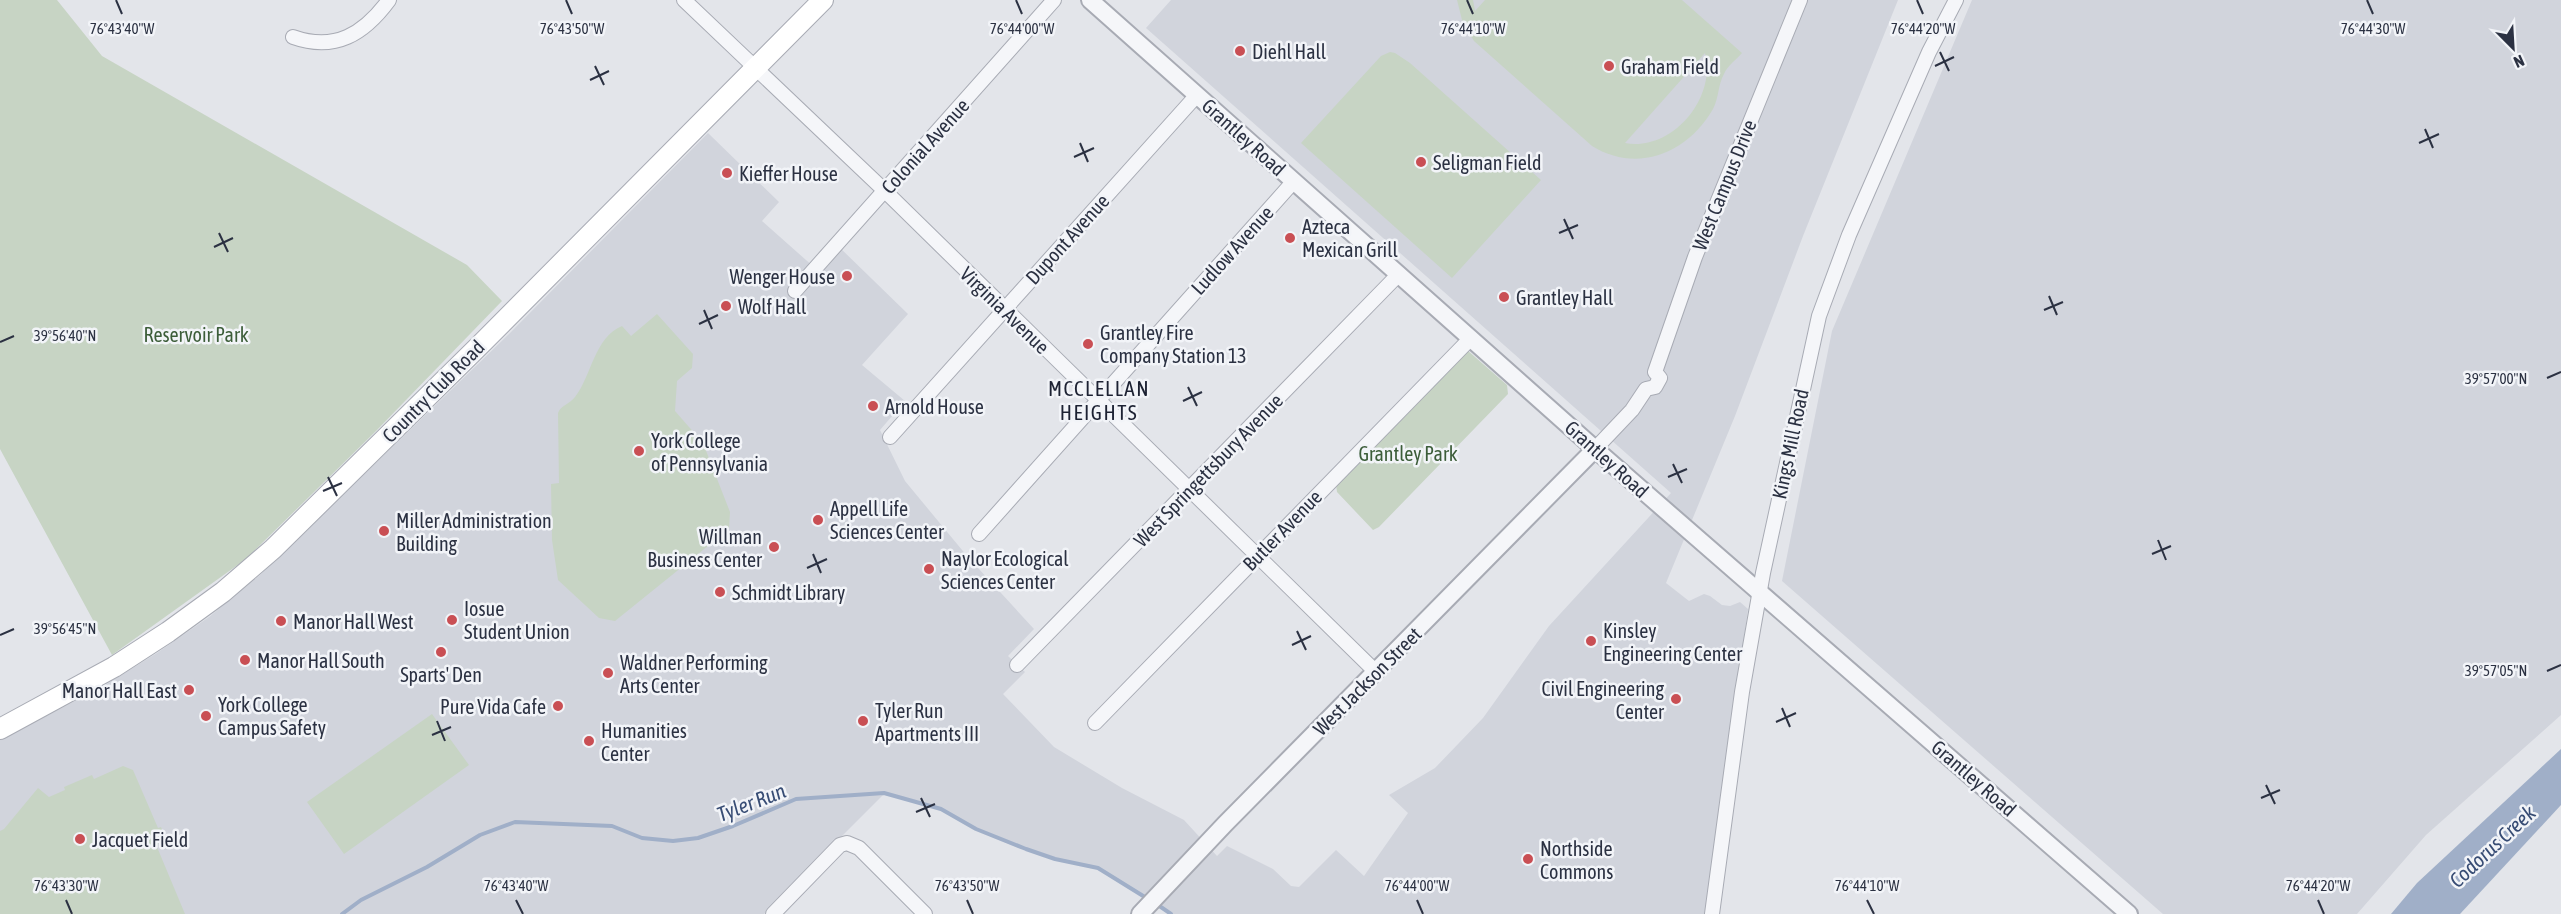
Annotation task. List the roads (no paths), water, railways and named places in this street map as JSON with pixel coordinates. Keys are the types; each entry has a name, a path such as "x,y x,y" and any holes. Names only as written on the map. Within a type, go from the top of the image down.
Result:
{"main road":[{"name":"Country Club Road","path":"0,729 104,673 168,632 223,592 273,549 823,0"}],"street":[{"path":"293,37 306,42 333,42 373,21 388,0"},
{"name":"Virginia Avenue","path":"684,0 885,191 1376,672"},
{"name":"Colonial Avenue","path":"795,291 1054,0"},
{"name":"Grantley Road","path":"1090,0 1595,449 2129,914"},
{"name":"West Campus Drive","path":"1595,449 1632,410 1646,389 1644,383 1647,374 1655,372 1699,247 1800,0"},
{"name":"Kings Mill Road","path":"1712,914 1742,692 1760,591 1810,353 1826,293 1929,52 1956,0"},
{"name":"Dupont Avenue","path":"890,437 1197,95"},
{"name":"Ludlow Avenue","path":"979,534 1294,181"},
{"name":"West Springettsbury Avenue","path":"1017,665 1399,274"},
{"name":"Butler Avenue","path":"1095,723 1471,338"},
{"name":"West Jackson Street","path":"1142,912 1225,824 1595,449"},
{"path":"773,914 832,852 847,843 859,848 925,914"}],"water":[{"name":"Codorus Creek","path":"2561,749 2561,805 2460,914 2391,914 2417,883"}],"waterway":[{"name":"Tyler Run","path":"342,914 361,900 427,867 480,835 515,822 612,826 642,838 673,841 698,838 796,799 884,793 941,809 976,829 1026,849 1055,859 1098,868 1148,899"},
{"name":"Tyler Run","path":"1155,903 1171,914"}],"place":[{"name":"Diehl Hall","path":"1240,51"},
{"name":"Graham Field","path":"1609,66"},
{"name":"Seligman Field","path":"1421,162"},
{"name":"Kieffer House","path":"727,173"},
{"name":"Azteca Mexican Grill","path":"1290,238"},
{"name":"Wenger House","path":"847,276"},
{"name":"Grantley Hall","path":"1504,297"},
{"name":"Wolf Hall","path":"726,306"},
{"name":"Grantley Fire Company Station 13","path":"1088,344"},
{"name":"Arnold House","path":"873,406"},
{"name":"York College of Pennsylvania","path":"639,451"},
{"name":"Appell Life Sciences Center","path":"818,520"},
{"name":"Miller Administration Building","path":"384,531"},
{"name":"Willman Business Center","path":"774,547"},
{"name":"Naylor Ecological Sciences Center","path":"929,569"},
{"name":"Schmidt Library","path":"720,592"},
{"name":"Iosue Student Union","path":"452,620"},
{"name":"Manor Hall West","path":"281,621"},
{"name":"Kinsley Engineering Center","path":"1591,641"},
{"name":"Sparts' Den","path":"441,652"},
{"name":"Manor Hall South","path":"245,660"},
{"name":"Waldner Performing Arts Center","path":"608,673"},
{"name":"Manor Hall East","path":"189,690"},
{"name":"Civil Engineering Center","path":"1676,699"},
{"name":"Pure Vida Cafe","path":"558,706"},
{"name":"York College Campus Safety","path":"206,716"},
{"name":"Tyler Run Apartments III","path":"863,721"},
{"name":"Humanities Center","path":"589,741"},
{"name":"Jacquet Field","path":"80,839"},
{"name":"Northside Commons","path":"1528,859"}],"district":[{"name":"MCCLELLAN HEIGHTS","path":"1099,400"}],"park label":[{"name":"Reservoir Park","path":"196,334"},
{"name":"Grantley Park","path":"1408,453"}]}
